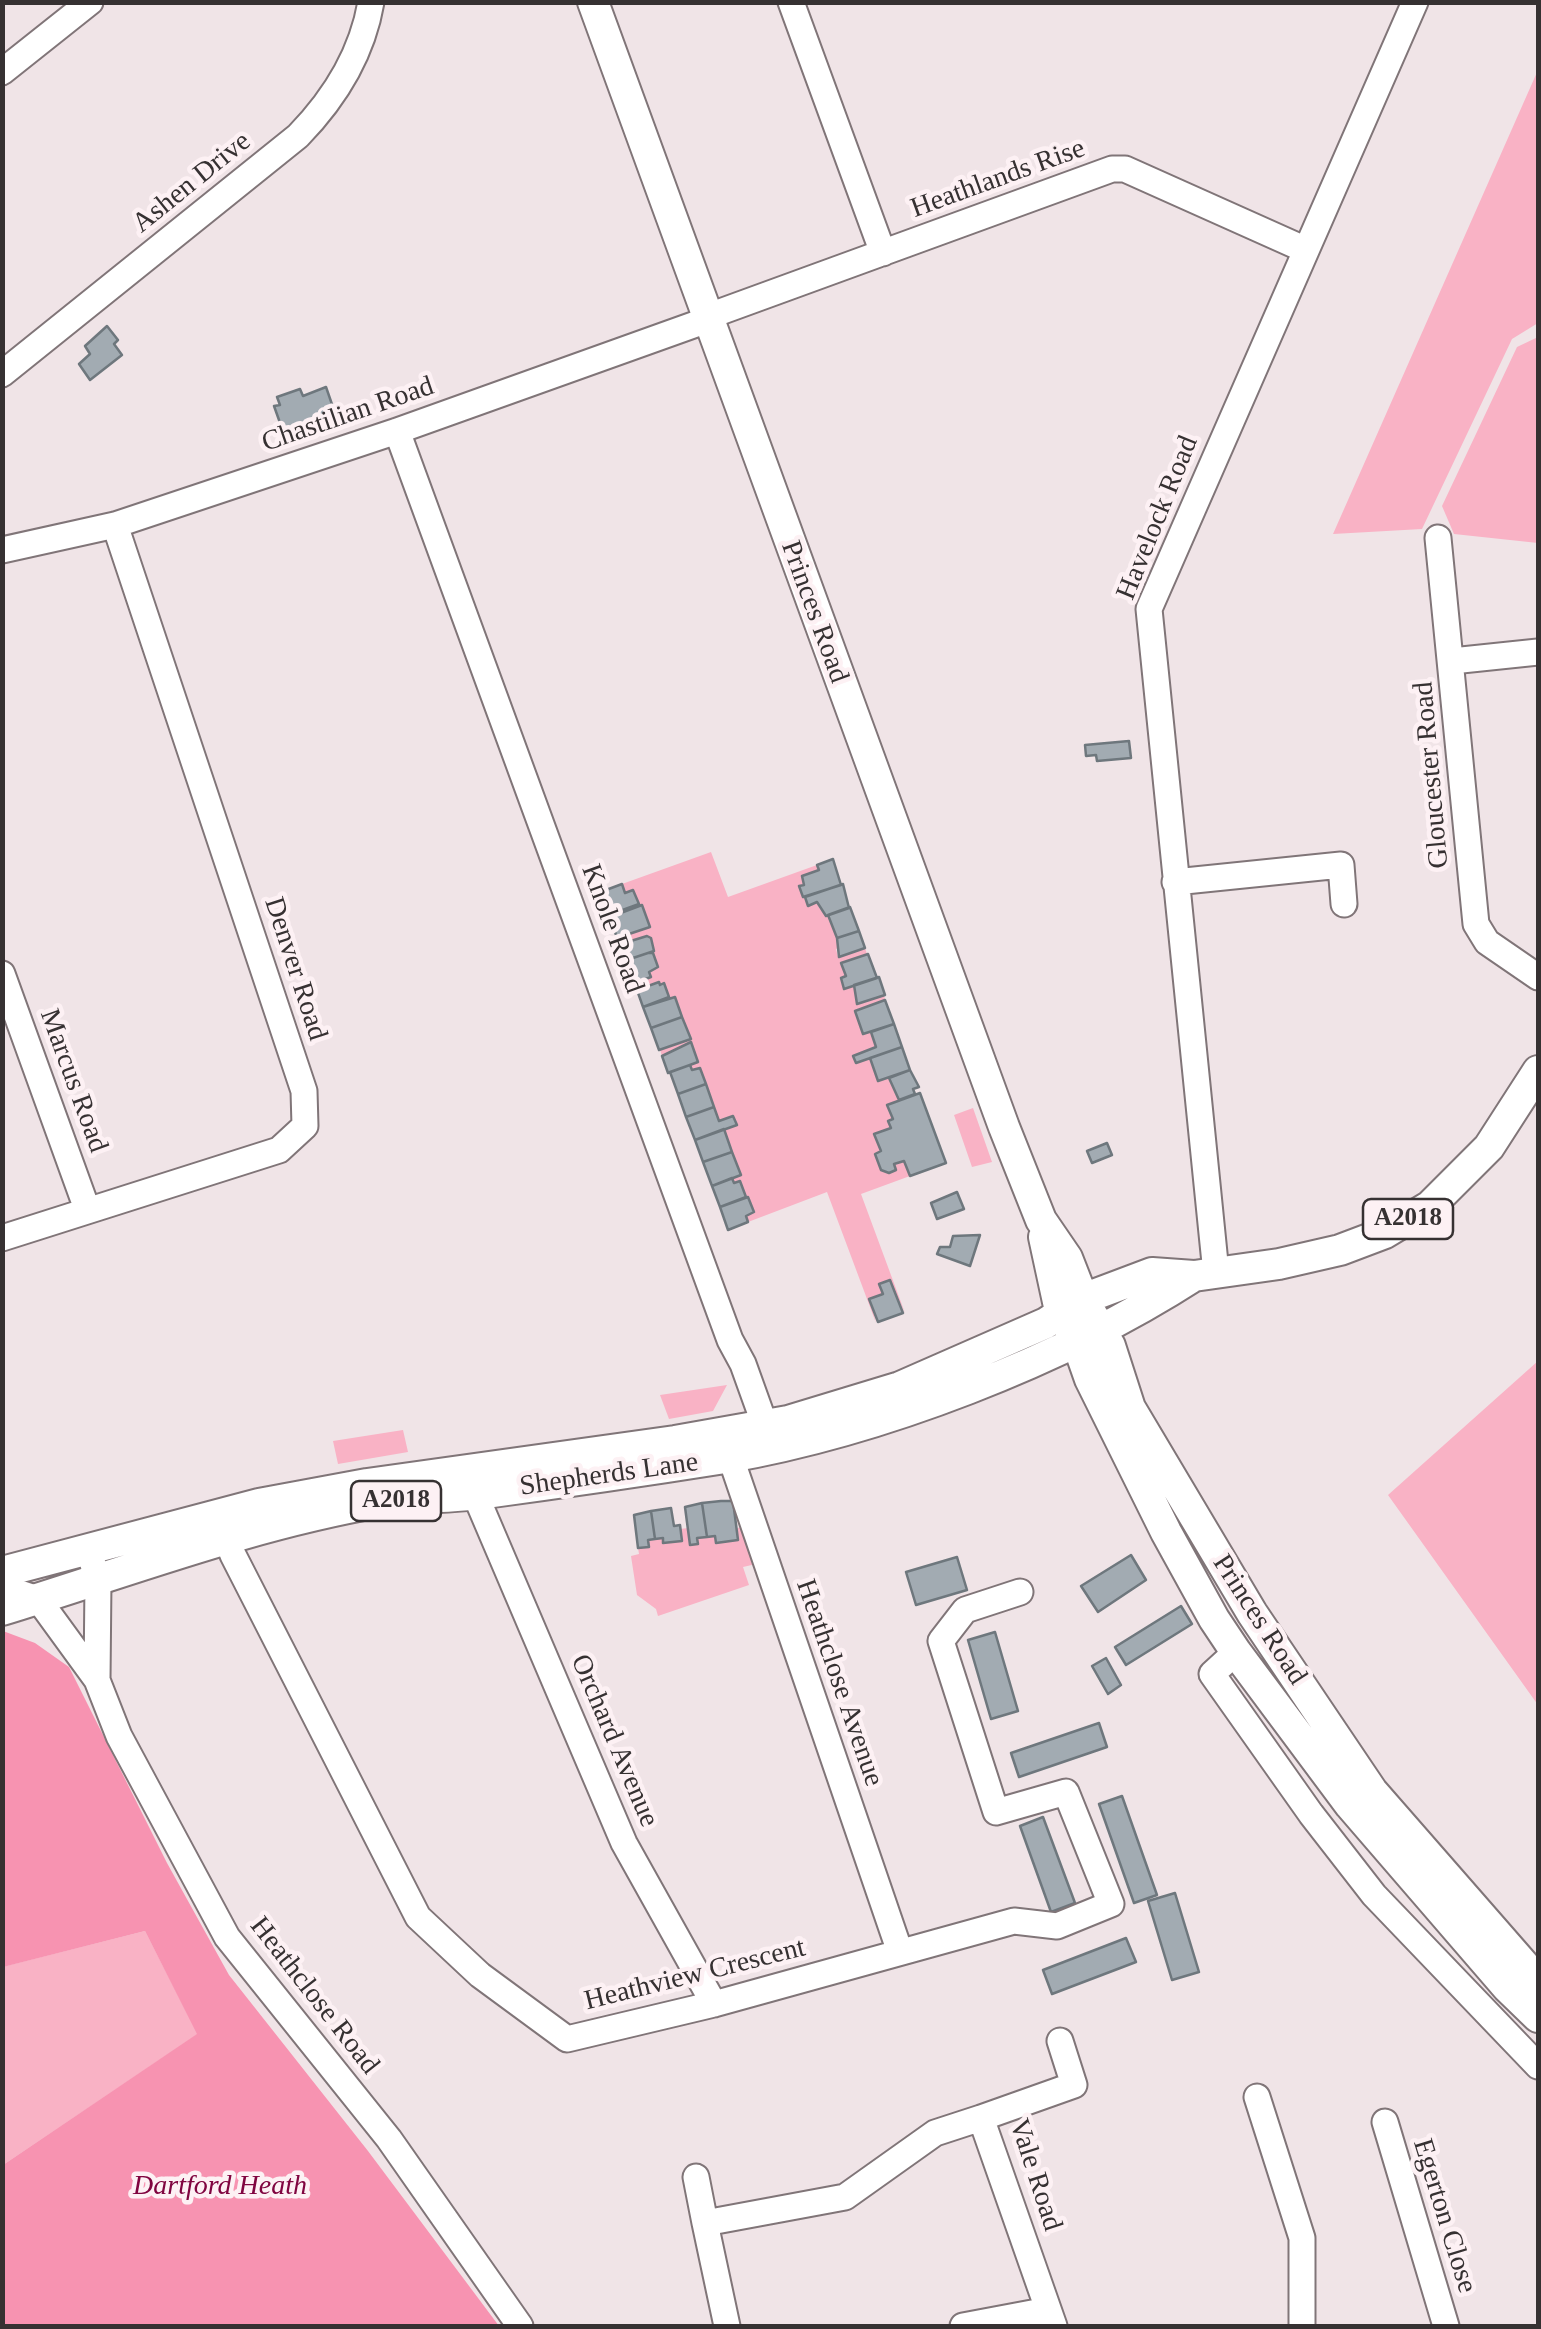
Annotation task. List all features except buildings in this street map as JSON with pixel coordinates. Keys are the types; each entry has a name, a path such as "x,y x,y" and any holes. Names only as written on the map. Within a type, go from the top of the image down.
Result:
{"main road":[{"name":"Princes Road","path":"593,2 992,1097 1041,1220 1066,1258 1072,1305 1252,1613 1372,1792 1538,1981"},
{"name":"Shepherds Lane","path":"769,1436 828,1411 900,1388 1046,1323 1072,1305 1152,1273 1205,1274 1340,1250 1385,1232 1430,1206 1489,1147 1538,1071"},
{"name":"Shepherds Lane","path":"2,1572 88,1546 307,1518 382,1502 475,1494 899,1413 975,1386 1089,1334 1205,1274"},
{"name":"Princes Road","path":"1089,1334 1090,1380 1214,1619 1350,1805 1538,2017"},
{"name":"Shepherds Lane","path":"2,1610 98,1581 222,1528 366,1484 726,1445"}],"street":[{"path":"2,72 90,2"},
{"name":"Ashen Drive","path":"2,374 298,136 324,109 347,72 363,36 371,2"},
{"path":"791,2 883,253"},
{"name":"Havelock Road","path":"1205,1274 1175,882 1148,609 1415,2"},
{"name":"Heathlands Rise","path":"708,318 1112,169 1125,169 1306,250"},
{"name":"Chastilian Road","path":"2,550 115,525 397,431 708,318"},
{"name":"Knole Road","path":"397,431 769,1436"},
{"name":"Denver Road","path":"2,1238 279,1150 304,1126 304,1091 115,525"},
{"name":"Gloucester Road","path":"1438,538 1476,924 1487,942 1538,976"},
{"path":"1452,662 1538,652"},
{"path":"1175,882 1341,865 1344,904"},
{"name":"Marcus Road","path":"2,974 88,1210"},
{"name":"Heathclose Avenue","path":"726,1445 900,1952"},
{"name":"Orchard Avenue","path":"475,1494 624,1844 714,2004"},
{"name":"Heathview Crescent","path":"222,1528 418,1917 480,1975 567,2039 714,2004 1014,1921 1057,1926 1110,1904 1066,1792 996,1812 940,1641 965,1610 1020,1592"},
{"name":"Heathclose Road","path":"88,1546 98,1581 97,1680"},
{"path":"2,1587 38,1600"},
{"name":"Heathclose Road","path":"38,1600 97,1680 118,1736 227,1937 389,2139 520,2326"},
{"name":"Princes Road","path":"1236,1652 1212,1674 1311,1814 1374,1895 1538,2066"},
{"path":"1415,1938 1443,1913"},
{"name":"Vale Road","path":"1051,2318 982,2118 1074,2085 1060,2041"},
{"path":"1258,2098 1302,2238 1302,2326"},
{"path":"705,2223 845,2197 935,2133 982,2118"},
{"name":"Egerton Close","path":"1385,2122 1446,2326"},
{"path":"696,2177 727,2326"},
{"path":"963,2326 1051,2318"}],"shaded area":[{"path":"1538,70 1538,323 1512,339 1422,529 1333,534"},
{"path":"1538,337 1538,543 1454,534 1442,506 1517,347"},
{"path":"711,852 728,897 817,865 819,870 802,877 804,885 799,887 808,905 817,902 828,915 840,947 836,949 838,957 865,948 867,954 842,963 844,988 854,985 857,1003 884,995 885,1000 863,1034 871,1032 876,1047 853,1056 870,1058 878,1081 889,1078 899,1100 887,1105 893,1119 888,1121 891,1128 875,1135 881,1151 875,1154 881,1169 895,1171 894,1164 904,1161 910,1176 861,1194 905,1313 889,1280 879,1284 883,1294 870,1299 876,1323 827,1192 748,1222 746,1216 754,1212 740,1182 734,1183 732,1178 740,1174 724,1129 736,1125 734,1116 719,1121 700,1068 692,1070 690,1065 698,1061 691,1042 662,1056 660,1050 691,1038 675,998 659,1004 657,1001 669,996 664,984 658,982 637,990 635,983 650,978 653,969 648,953 654,948 647,936 621,944 619,938 649,926 634,891 625,893 622,884"},
{"path":"973,1108 992,1162 972,1167 954,1115"},
{"path":"1538,1361 1538,1705 1388,1495"},
{"path":"727,1385 713,1411 669,1419 660,1395"},
{"path":"403,1430 408,1452 338,1464 333,1441"},
{"path":"744,1527 756,1564 743,1567 749,1585 658,1616 656,1609 637,1595 631,1556 639,1554 638,1548 649,1546 648,1540 681,1541 680,1529 688,1528 691,1545 697,1544 697,1538 715,1536 716,1543 738,1540 737,1528"},
{"name":"Dartford Heath","path":"145,1931 198,2034 3,2165 2,1967"}],"green space":[{"name":"Dartford Heath","path":"3,1631 35,1643 69,1667 167,1863 229,1975 499,2326 3,2326 3,2165 197,2034 145,1931 3,1967"}]}
